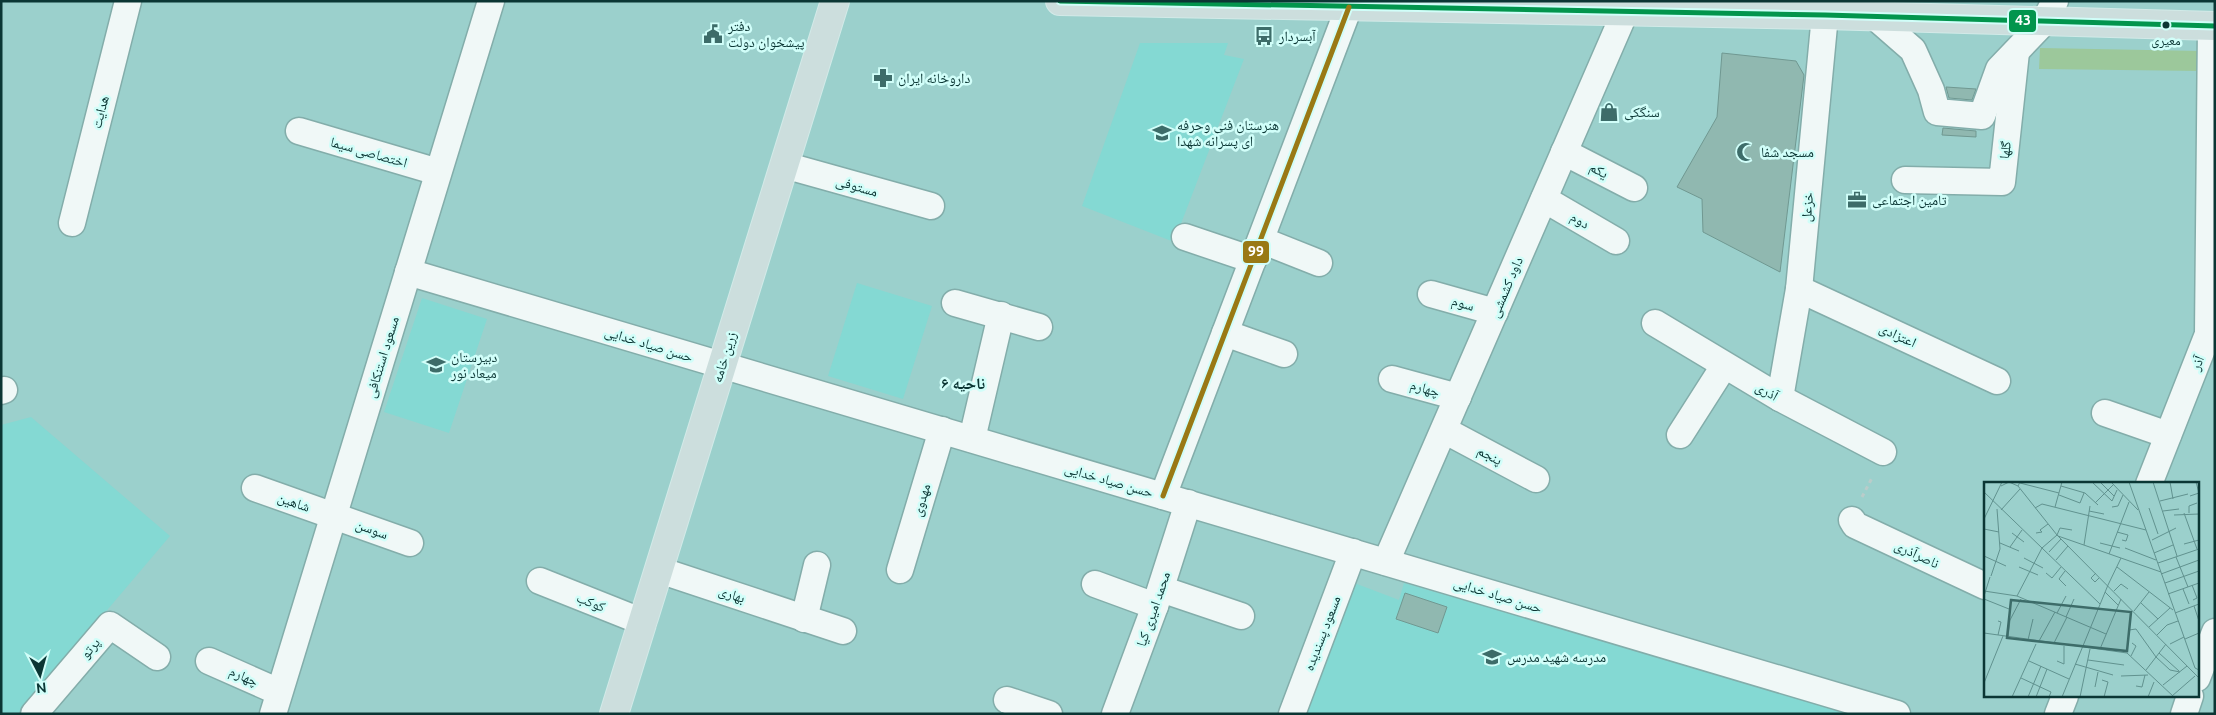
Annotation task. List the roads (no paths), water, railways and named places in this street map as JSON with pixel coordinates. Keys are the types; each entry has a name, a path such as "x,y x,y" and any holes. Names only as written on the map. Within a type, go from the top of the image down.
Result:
{"main road":[{"name":"زرین خامه","path":"614,714 834,1"},
{"path":"1060,1 1874,16 2040,15 2213,26"},
{"path":"1761,1 1825,15"}],"street":[{"name":"هدایت","path":"72,223 128,1"},
{"name":"مسعود استنکافی","path":"278,707 333,515 491,1"},
{"name":"محمد امیری کیا","path":"1115,714 1158,597 1176,500 1225,333 1349,7"},
{"name":"داود کشمشی","path":"1386,562 1625,12"},
{"name":"خزعل","path":"1780,398 1800,290 1825,15"},
{"path":"1874,16 1913,50 1931,90 1937,112 1982,116 1999,69 2016,54 2040,15"},
{"name":"آذر","path":"2150,482 2211,335 2213,26"},
{"name":"گلها","path":"1906,180 2002,182 2016,54"},
{"name":"اختصاصی سیما","path":"299,131 438,172"},
{"name":"یکم","path":"1564,152 1634,188"},
{"name":"مستوفی","path":"784,165 931,206"},
{"name":"دوم","path":"1544,199 1616,241"},
{"path":"1185,237 1319,263"},
{"name":"حسن صیاد خدایی","path":"408,272 1897,714"},
{"name":"اعتزادی","path":"1800,290 1997,381"},
{"name":"سوم","path":"1431,294 1495,312"},
{"path":"955,303 1039,327"},
{"path":"972,439 1001,316"},
{"name":"آذری","path":"1655,323 1780,398 1883,452"},
{"path":"1225,333 1284,354"},
{"path":"1680,435 1724,366"},
{"name":"چهارم","path":"1392,379 1458,397"},
{"path":"2105,413 2168,435"},
{"name":"مهدوی","path":"900,570 942,430"},
{"name":"پنجم","path":"1444,430 1536,479"},
{"name":"شاهین","path":"255,488 333,515"},
{"name":"سوسن","path":"333,515 410,543"},
{"name":"ناصرآذری","path":"1852,520 1854,525 1984,586"},
{"name":"مسعود پسندیده","path":"1292,714 1353,552"},
{"path":"804,619 817,564"},
{"name":"بهاری","path":"659,570 842,631"},
{"name":"کوکب","path":"540,581 643,622"},
{"path":"1094,584 1241,616"},
{"name":"پرتو","path":"34,714 110,625 157,657"},
{"path":"2198,675 2215,632"},
{"name":"چهارم","path":"209,661 278,707"},
{"path":"2058,714 2064,698"},
{"path":"2184,714 2189,698"},
{"path":"1007,700 1049,714"}],"place":[{"name":"معیری","path":"2166,25"},
{"name":"دفتر پیشخوان دولت","path":"713,34"},
{"name":"آبسردار","path":"1264,36"},
{"name":"داروخانه ایران","path":"883,78"},
{"name":"سنگکی","path":"1609,112"},
{"name":"هنرستان فنی وحرفه ای پسرانه شهدا","path":"1162,133"},
{"name":"مسجد شفا","path":"1746,152"},
{"name":"تامین اجتماعی","path":"1857,200"},
{"name":"دبیرستان میعاد نور","path":"436,365"},
{"name":"مدرسه شهید مدرس","path":"1492,657"}],"district":[{"name":"ناحیه ۶","path":"963,383"}]}
